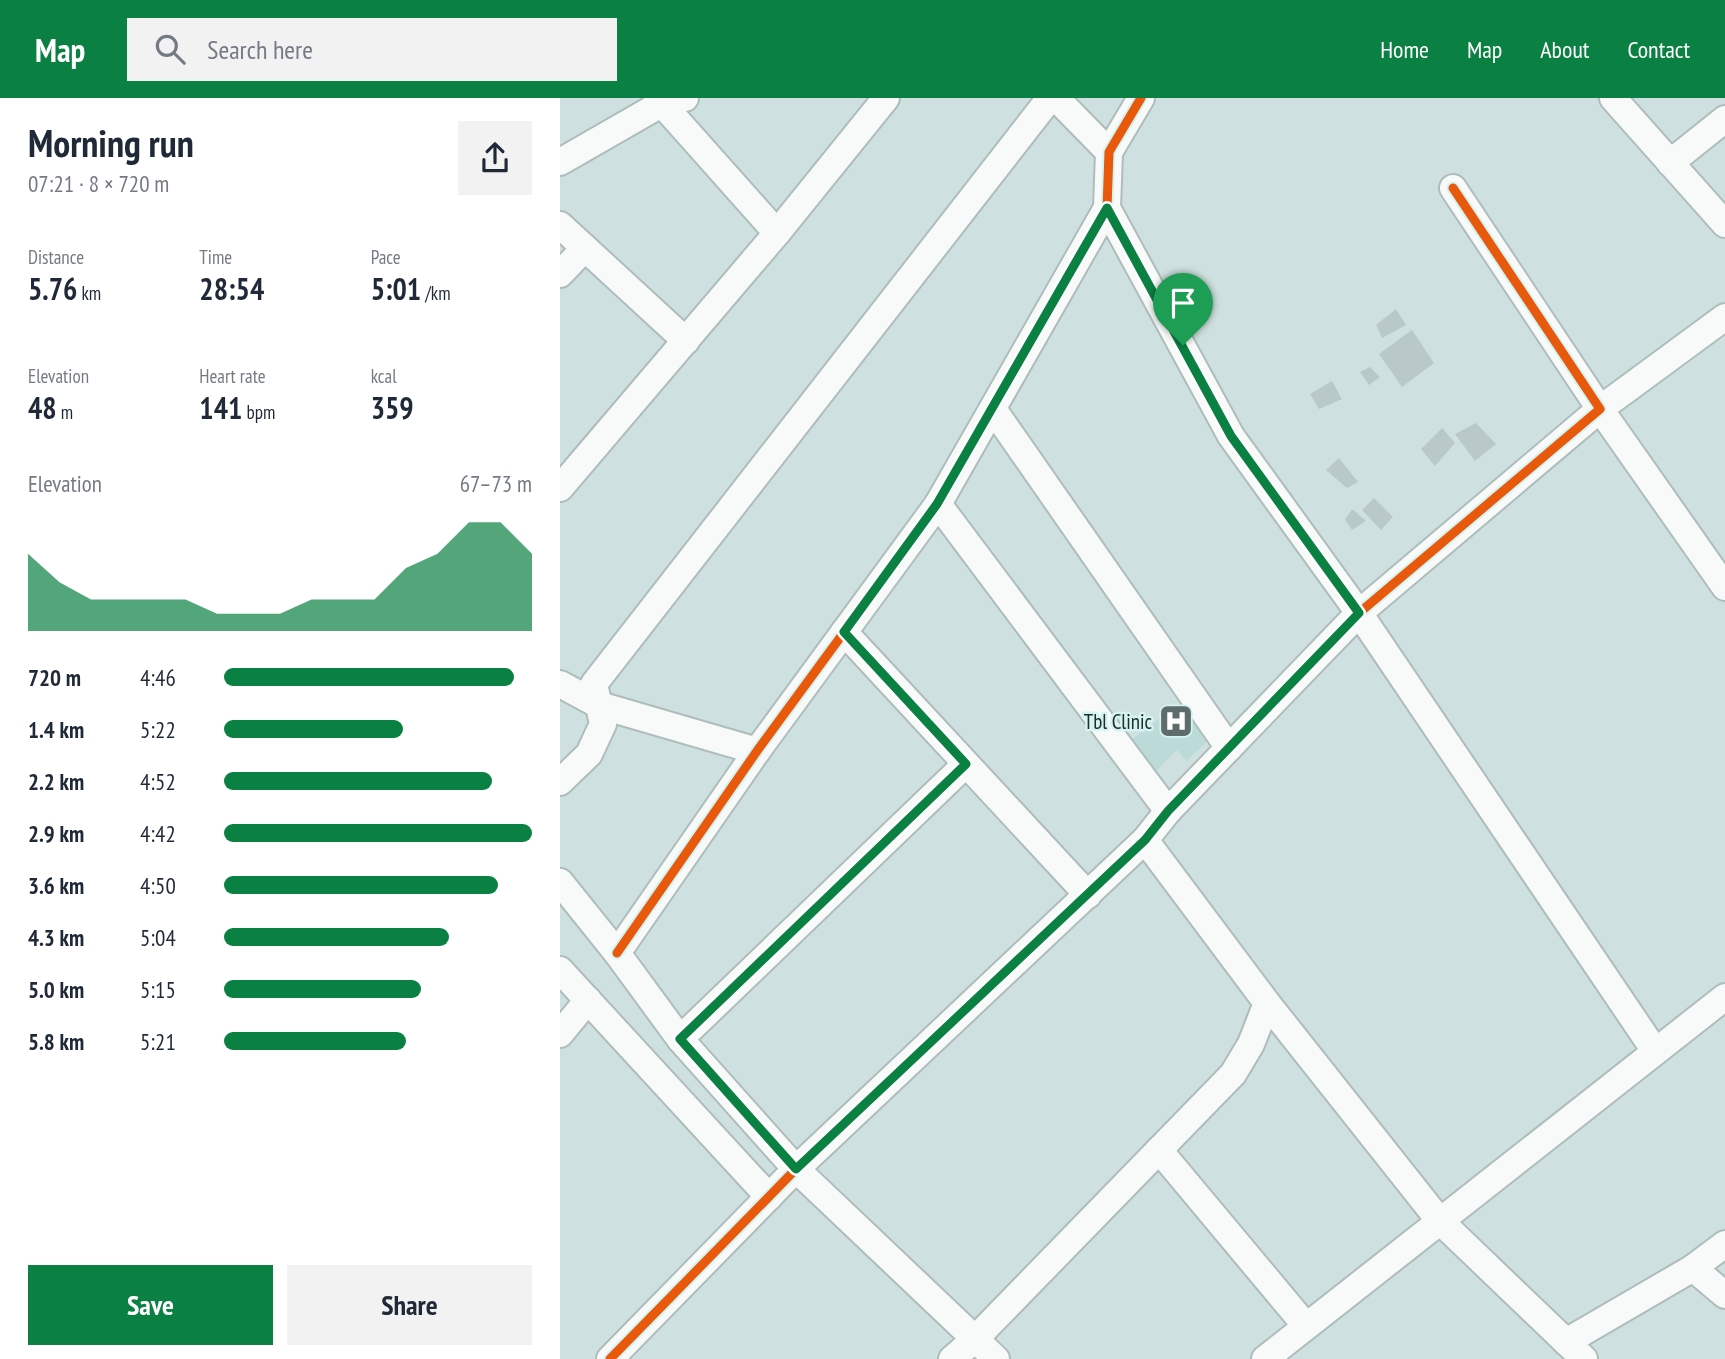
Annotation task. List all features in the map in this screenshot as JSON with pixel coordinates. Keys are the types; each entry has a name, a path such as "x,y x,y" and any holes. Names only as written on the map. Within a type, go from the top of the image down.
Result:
{"street":[{"path":"560,488 687,341 886,98"},
{"path":"560,782 589,754 603,724 594,684 1049,98"},
{"path":"1056,98 1109,152"},
{"path":"617,953 757,751 937,504 1107,208 1109,152 1140,98"},
{"path":"1613,98 1725,224"},
{"path":"560,162 668,100 777,233"},
{"path":"1670,163 1725,119"},
{"path":"1453,188 1600,409 1725,587"},
{"path":"1107,208 1231,436 1359,613 1655,1051"},
{"path":"560,225 687,341"},
{"path":"560,274 585,248"},
{"path":"610,1359 796,1169 1145,840 1168,811 1359,613 1600,409 1725,317"},
{"path":"993,409 1229,748"},
{"path":"937,504 1168,811"},
{"path":"844,632 1087,895"},
{"path":"560,684 599,705 757,751"},
{"path":"680,1039 966,764"},
{"path":"1145,840 1268,1003 1439,1220 1575,1350 1725,1244"},
{"path":"560,882 617,953 680,1039 796,1169 996,1359"},
{"path":"560,970 769,1196"},
{"path":"1265,1359 1725,997"},
{"path":"560,1034 588,1000"},
{"path":"952,1359 975,1339 1233,1073 1251,1044 1268,1003"},
{"path":"1158,1150 1306,1326"},
{"path":"1693,1268 1725,1295"}],"shaded area":[{"name":"Tbl Clinic","path":"1182,702 1209,740 1186,761 1177,750 1155,772 1127,743"}],"building":[{"path":"1396,309 1406,325 1382,338 1376,325"},
{"path":"1412,330 1434,363 1402,387 1379,354"},
{"path":"1370,367 1380,377 1369,385 1360,372"},
{"path":"1332,381 1342,399 1319,409 1310,394"},
{"path":"1476,423 1496,444 1475,461 1455,434"},
{"path":"1442,428 1455,443 1435,466 1421,449"},
{"path":"1339,458 1358,482 1347,488 1326,470"},
{"path":"1374,498 1393,517 1381,530 1362,510"},
{"path":"1352,509 1366,521 1352,530 1345,520"}],"cycle path":[{"path":"617,953 757,751 938,504 1107,208 1109,152 1141,98"},
{"path":"610,1359 796,1169 1145,840 1168,811 1359,613 1600,409 1453,188"}],"place":[{"name":"Tbl Clinic","path":"1176,721"}],"route":[{"path":"1107,208 1183,345 1231,436 1359,613 1168,811 1145,840 796,1169 680,1039 966,764 844,632 937,504 1107,208"}]}
